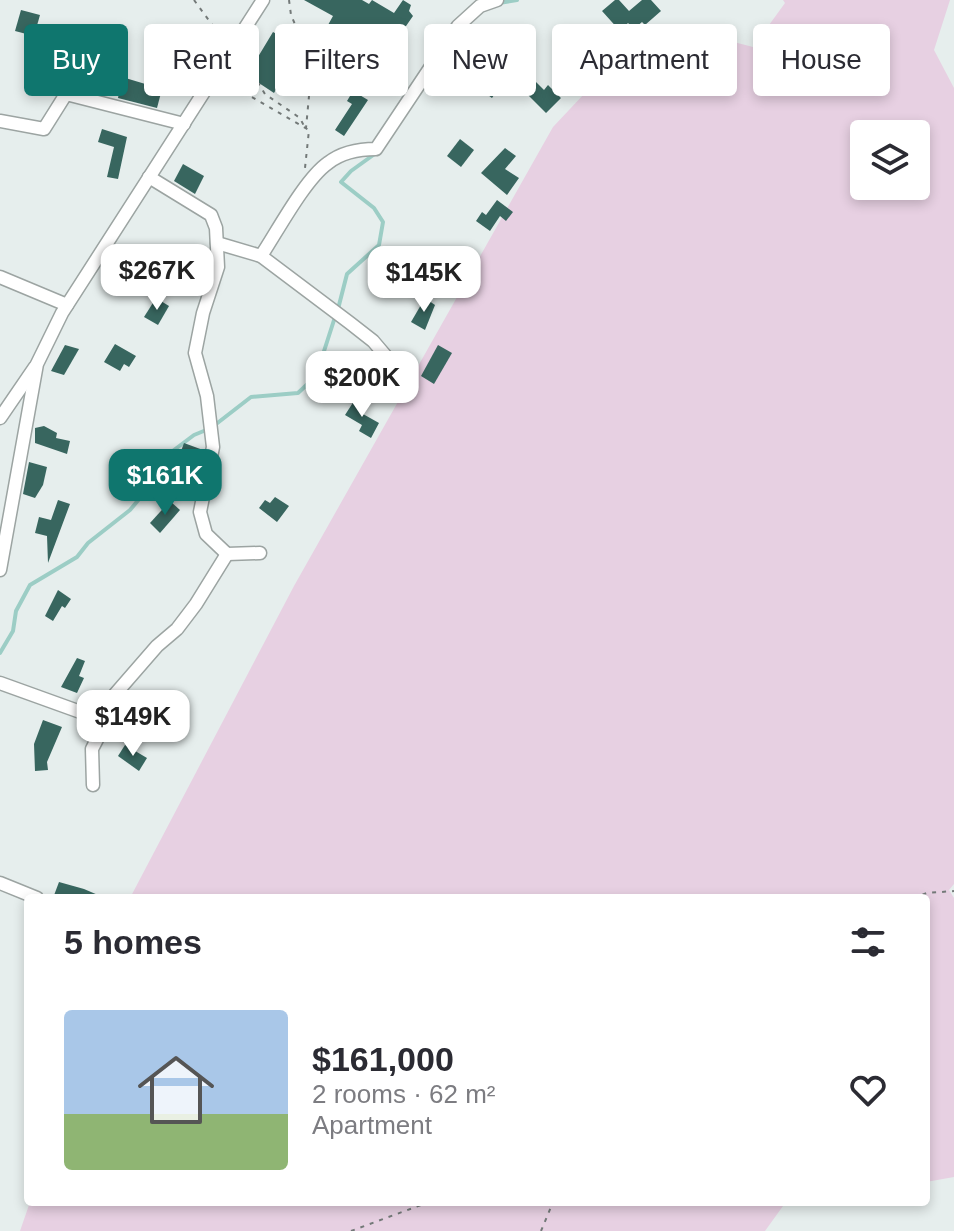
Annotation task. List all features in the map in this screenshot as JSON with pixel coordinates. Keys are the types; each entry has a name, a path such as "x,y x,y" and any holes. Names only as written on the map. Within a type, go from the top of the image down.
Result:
{"street":[{"path":"248,24 263,0"},
{"path":"261,256 327,163 358,149 376,149 458,26 480,6 497,0"},
{"path":"0,121 44,129 66,94 184,124"},
{"path":"0,418 37,364 67,305 202,96"},
{"path":"149,177 211,215 216,228 218,267 203,313 195,353 207,396 213,447 200,512 206,534 227,554 260,553"},
{"path":"217,243 261,256 373,341 396,368"},
{"path":"0,277 67,305"},
{"path":"0,570 37,364"},
{"path":"0,683 86,714 97,715 157,646 177,629 227,554"},
{"path":"93,785 92,749 109,716 107,703"},
{"path":"0,883 27,894"}],"path":[{"path":"194,0 210,24"},
{"path":"289,0 291,15 312,64 306,129"},
{"path":"259,84 265,94 300,118 309,130 303,193"},
{"path":"249,96 306,129"},
{"path":"924,894 954,891"},
{"path":"351,1231 418,1206"},
{"path":"541,1231 551,1206"}],"shaded area":[{"path":"783,0 950,0 934,50 954,88 954,884 949,890 954,898 954,1177 930,1181 930,894 132,894 294,586 553,127 582,96 737,96 737,43 753,47 753,96 890,96 890,24 770,24 785,3"},
{"path":"29,1206 783,1206 765,1231 20,1231"}],"building":[{"path":"304,0 362,0 369,4 372,0 394,13 403,0 411,5 409,11 413,16 407,24 329,24 333,16"},
{"path":"615,0 619,0 629,11 642,0 651,0 661,11 646,24 614,24 602,11"},
{"path":"21,10 40,15 37,24 24,24 24,33 15,31"},
{"path":"275,33 274,93 259,83 259,55"},
{"path":"128,79 144,84 144,96 160,96 157,108 118,98 128,96"},
{"path":"536,82 544,90 548,85 552,96 561,98 546,113 529,96 536,96"},
{"path":"350,96 361,96 368,100 344,136 335,130 352,104 347,101"},
{"path":"102,129 127,137 118,179 107,177 114,147 98,142"},
{"path":"460,139 474,150 461,167 447,156"},
{"path":"505,148 516,156 505,169 519,178 507,195 481,173"},
{"path":"183,164 204,176 195,194 174,181"},
{"path":"497,200 513,212 506,221 500,216 490,231 476,221 482,212 486,215"},
{"path":"156,298 169,306 158,325 144,317"},
{"path":"425,298 435,305 425,330 411,322"},
{"path":"115,344 136,356 129,367 124,364 120,371 104,362"},
{"path":"65,345 79,349 64,375 51,371"},
{"path":"438,345 452,353 434,384 421,376"},
{"path":"354,401 366,408 363,414 379,423 371,438 359,431 362,425 345,415"},
{"path":"44,426 57,433 56,438 70,441 67,454 35,443 35,428"},
{"path":"184,443 203,450 199,470 177,462"},
{"path":"29,462 47,467 43,485 35,498 23,494"},
{"path":"275,497 289,506 277,522 259,508 265,500 270,503"},
{"path":"58,500 70,504 48,563 47,536 35,533 39,517 51,520"},
{"path":"170,501 180,510 160,533 150,523"},
{"path":"58,590 71,599 65,608 62,606 53,621 45,616"},
{"path":"77,658 85,661 79,676 84,678 77,693 61,687"},
{"path":"43,720 62,727 47,762 48,770 35,771 34,744"},
{"path":"125,745 147,758 139,771 118,756"},
{"path":"59,882 96,894 54,894"}],"waterway":[{"path":"499,3 517,0"},
{"path":"338,309 347,274 379,245 383,222 374,208 341,182 376,153"},
{"path":"0,653 13,631 16,611 30,585 77,557 88,543 130,510 170,453 194,435 211,428 251,397 298,393 316,376 335,317"}]}
